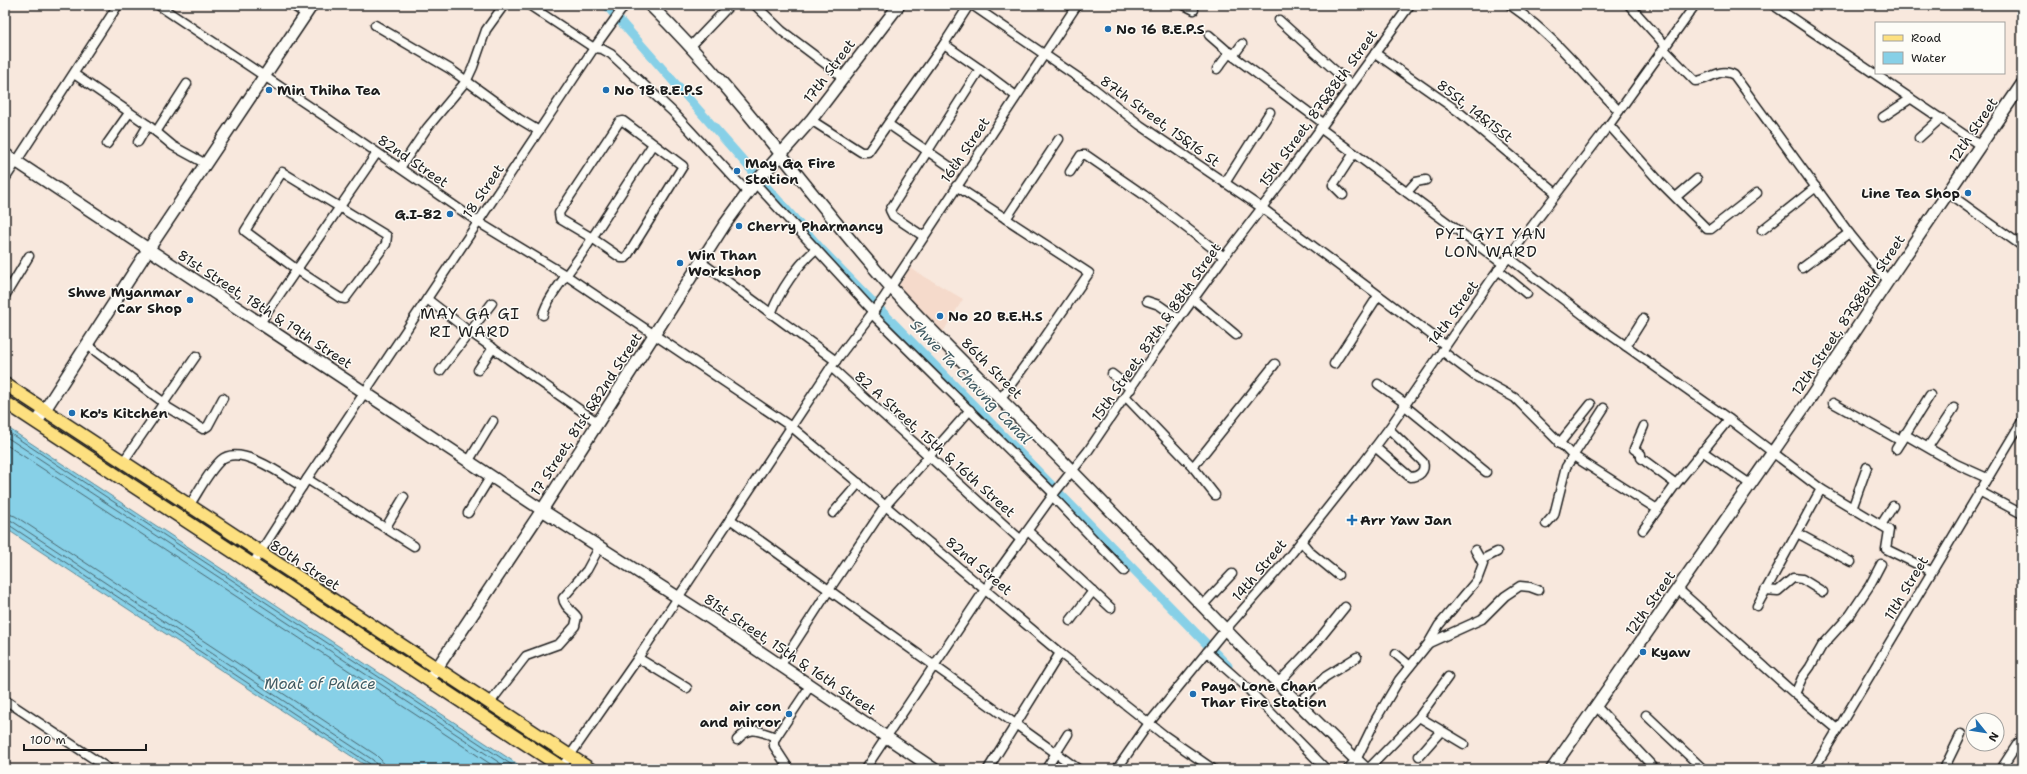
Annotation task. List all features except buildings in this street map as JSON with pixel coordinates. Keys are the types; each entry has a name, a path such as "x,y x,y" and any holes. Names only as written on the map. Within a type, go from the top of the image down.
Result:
{"main road":[{"name":"80th Street","path":"5,384 489,704 590,769"},
{"name":"80th Street","path":"5,402 563,768"}],"street":[{"path":"5,179 118,5"},
{"name":"82nd Street","path":"158,5 478,222 567,276 793,428 986,588 1060,653 1149,724 1213,769"},
{"path":"292,5 306,14"},
{"path":"36,422 148,250 312,5"},
{"path":"400,168 424,133 467,80 486,30 504,5"},
{"path":"529,5 594,48 606,50 647,86 711,152 748,193"},
{"name":"18 Street","path":"260,553 364,392 594,48 625,5"},
{"name":"86th Street","path":"650,5 691,46 726,85 781,154 891,286 1073,471 1202,606 1356,760 1367,769"},
{"path":"691,46 730,5"},
{"path":"754,5 782,32 843,77"},
{"name":"17th Street","path":"701,262 755,183 811,120 898,5"},
{"path":"811,120 861,152 868,152 970,5"},
{"name":"87th Street, 15&16 St","path":"970,5 1092,87 1140,125 1262,208 1378,296 1443,348 1475,376 1516,398 1559,444 1572,455 1657,509"},
{"name":"16th Street","path":"569,756 638,658 677,597 793,428 834,364 883,299 923,236 1077,5"},
{"path":"1184,5 1194,10"},
{"name":"15th Street, 87&88th Street","path":"1262,208 1410,5"},
{"path":"1510,5 1533,20 1560,46 1619,111"},
{"path":"1628,5 1695,81 1700,81 1720,72 1729,72 1734,75 1849,233 1888,281"},
{"name":"14th Street","path":"1121,767 1149,724 1207,652 1301,541 1375,447 1503,264 1609,125 1695,5"},
{"path":"1773,5 1981,146"},
{"path":"1279,20 1351,85"},
{"path":"375,25 409,43 467,80 519,119 539,131"},
{"path":"1209,36 1354,153 1503,264 1626,346 1729,419 1820,490 1881,525 1890,532 1885,544 1886,549 1931,571"},
{"path":"944,44 1016,96"},
{"path":"1217,69 1242,44"},
{"name":"85St, 14&15St","path":"1374,54 1459,112 1556,193"},
{"path":"923,236 893,216 890,210 980,69"},
{"path":"74,74 148,125 173,146 206,164"},
{"path":"156,132 187,84"},
{"name":"12th Street","path":"1948,193 2022,84"},
{"path":"1883,117 1910,99"},
{"path":"1225,183 1270,112"},
{"path":"107,144 129,113"},
{"path":"1919,138 1941,118"},
{"path":"622,121 683,166 626,258 621,258 592,238 560,219 559,213 619,122 622,121"},
{"path":"888,124 952,168"},
{"path":"138,142 148,125"},
{"path":"1609,125 1707,229 1711,229 1757,193"},
{"path":"1006,219 1059,139"},
{"path":"543,314 547,304 567,276 653,144"},
{"path":"260,323 377,153"},
{"path":"1343,195 1333,185 1354,153"},
{"name":"81st Street, 18th & 19th Street","path":"5,154 542,510"},
{"path":"1070,172 1081,155 1086,155 1144,195 1224,257"},
{"path":"284,173 384,233 388,238 386,244 345,299 334,294 296,269 245,231 280,174 284,173"},
{"path":"1676,197 1697,179"},
{"path":"1407,192 1416,182 1426,180"},
{"path":"755,183 874,312 1054,493 1124,571"},
{"path":"956,186 1089,273 1034,353 1000,398"},
{"path":"1762,230 1816,187"},
{"path":"1948,193 2022,246"},
{"name":"12th Street, 87&88th Street","path":"1772,454 1948,193"},
{"name":"15th Street, 87th & 88th Street","path":"864,769 933,665 1020,540 1028,531 1054,493 1073,471 1132,389 1193,299 1262,208"},
{"path":"1802,268 1849,233"},
{"path":"771,314 776,301 791,279 816,249"},
{"path":"5,296 29,256"},
{"name":"82 A Street, 15th & 16th Street","path":"701,262 771,314 834,364 929,456 1020,540"},
{"name":"17 Street, 81st &82nd Street","path":"429,680 542,510 701,262"},
{"path":"1503,264 1527,294"},
{"path":"1334,364 1378,296"},
{"path":"427,299 470,332 597,422"},
{"path":"1193,299 1236,335"},
{"path":"1147,301 1159,306 1180,319"},
{"path":"440,372 492,302"},
{"path":"1626,346 1642,319"},
{"path":"86,344 163,403 203,429 208,426 223,398"},
{"path":"478,370 493,348"},
{"path":"123,462 196,356"},
{"path":"1193,467 1275,364"},
{"path":"1112,374 1132,389"},
{"path":"1378,384 1486,472"},
{"path":"1896,449 1930,395"},
{"path":"1126,397 1193,467 1215,495"},
{"path":"1833,403 1902,438 1928,447 1956,464 1987,478"},
{"path":"1559,444 1591,404"},
{"path":"1546,524 1554,515 1563,478 1572,455 1604,408"},
{"path":"1928,447 1954,408"},
{"path":"780,666 886,505 970,410"},
{"path":"1643,530 1676,484 1729,419"},
{"path":"468,462 493,421"},
{"name":"11th Street","path":"1814,769 2022,421"},
{"path":"1644,426 1634,449 1641,454 1642,458 1676,484"},
{"path":"1375,447 1410,477 1414,477 1421,472 1424,465 1423,462 1388,429"},
{"path":"1702,451 1750,484"},
{"name":"12th Street","path":"1552,769 1772,454"},
{"path":"189,506 214,467 222,458 240,456 262,462 302,487"},
{"path":"1852,509 1867,467"},
{"path":"468,513 491,476"},
{"path":"307,479 386,527 414,546"},
{"path":"834,513 859,483"},
{"path":"1757,606 1820,490"},
{"path":"1979,491 2022,514"},
{"path":"386,527 404,497"},
{"path":"1881,525 1893,506"},
{"name":"81st Street, 15th & 16th Street","path":"542,510 600,546 886,736 928,767"},
{"path":"730,519 1078,769"},
{"path":"1028,531 1111,608"},
{"path":"1797,533 1851,562"},
{"path":"1301,541 1310,552 1338,575"},
{"path":"489,704 526,656 559,644 575,626 577,617 563,602 563,598 587,570 600,546"},
{"path":"1348,769 1356,760 1391,692 1428,644 1439,625 1477,580 1481,571 1481,560 1475,550"},
{"path":"1481,560 1497,552"},
{"path":"252,565 260,553"},
{"path":"1795,694 1802,678 1822,646 1850,615 1881,564"},
{"path":"1202,606 1232,574"},
{"path":"1765,590 1778,591 1793,578 1802,579 1823,592"},
{"path":"1428,644 1482,618 1505,596 1520,586 1538,590"},
{"path":"1678,589 1795,694 1837,729"},
{"path":"1070,621 1093,591"},
{"path":"1278,682 1316,643 1344,607"},
{"path":"1207,652 1243,684 1326,769"},
{"path":"988,769 1017,725 1060,653"},
{"path":"1396,654 1410,666"},
{"path":"1299,703 1325,677 1357,657"},
{"path":"638,658 687,688"},
{"path":"1367,769 1419,717 1448,676"},
{"path":"789,769 774,746 776,737 810,686"},
{"path":"5,700 109,769"},
{"path":"1596,706 1655,769"},
{"path":"1646,715 1703,769"},
{"path":"1419,717 1464,744"},
{"path":"737,740 744,732 750,730 776,737"},
{"path":"1419,756 1441,731"},
{"path":"1046,769 1068,734"},
{"path":"1944,769 1961,734"},
{"path":"2001,769 2018,743"},
{"path":"563,768 569,756"}],"shaded area":[{"name":"No 20 B.E.H.S","path":"910,268 963,299 943,332 899,286"}],"water":[{"name":"Moat of Palace","path":"5,426 525,769 371,769 5,528"}],"waterway":[{"name":"Shwe Ta Chaung Canal","path":"606,5 823,251 1228,666"}],"place":[{"name":"No 16 B.E.P.S","path":"1108,29"},
{"name":"Min Thiha Tea","path":"269,90"},
{"name":"No 18 B.E.P.S","path":"606,90"},
{"name":"May Ga Fire Station","path":"737,171"},
{"name":"Line Tea Shop","path":"1968,193"},
{"name":"G.I-82","path":"450,214"},
{"name":"Cherry Pharmancy","path":"739,226"},
{"name":"Win Than Workshop","path":"680,263"},
{"name":"Shwe Myanmar Car Shop","path":"190,300"},
{"name":"No 20 B.E.H.S","path":"940,316"},
{"name":"Ko's Kitchen","path":"72,413"},
{"name":"Arr Yaw Jan","path":"1352,520"},
{"name":"Kyaw","path":"1643,652"},
{"name":"Paya Lone Chan Thar Fire Station","path":"1193,694"},
{"name":"air con and mirror","path":"789,714"}],"district":[{"name":"PYI GYI YAN LON WARD","path":"1491,242"},
{"name":"MAY GA GI RI WARD","path":"470,322"}]}
